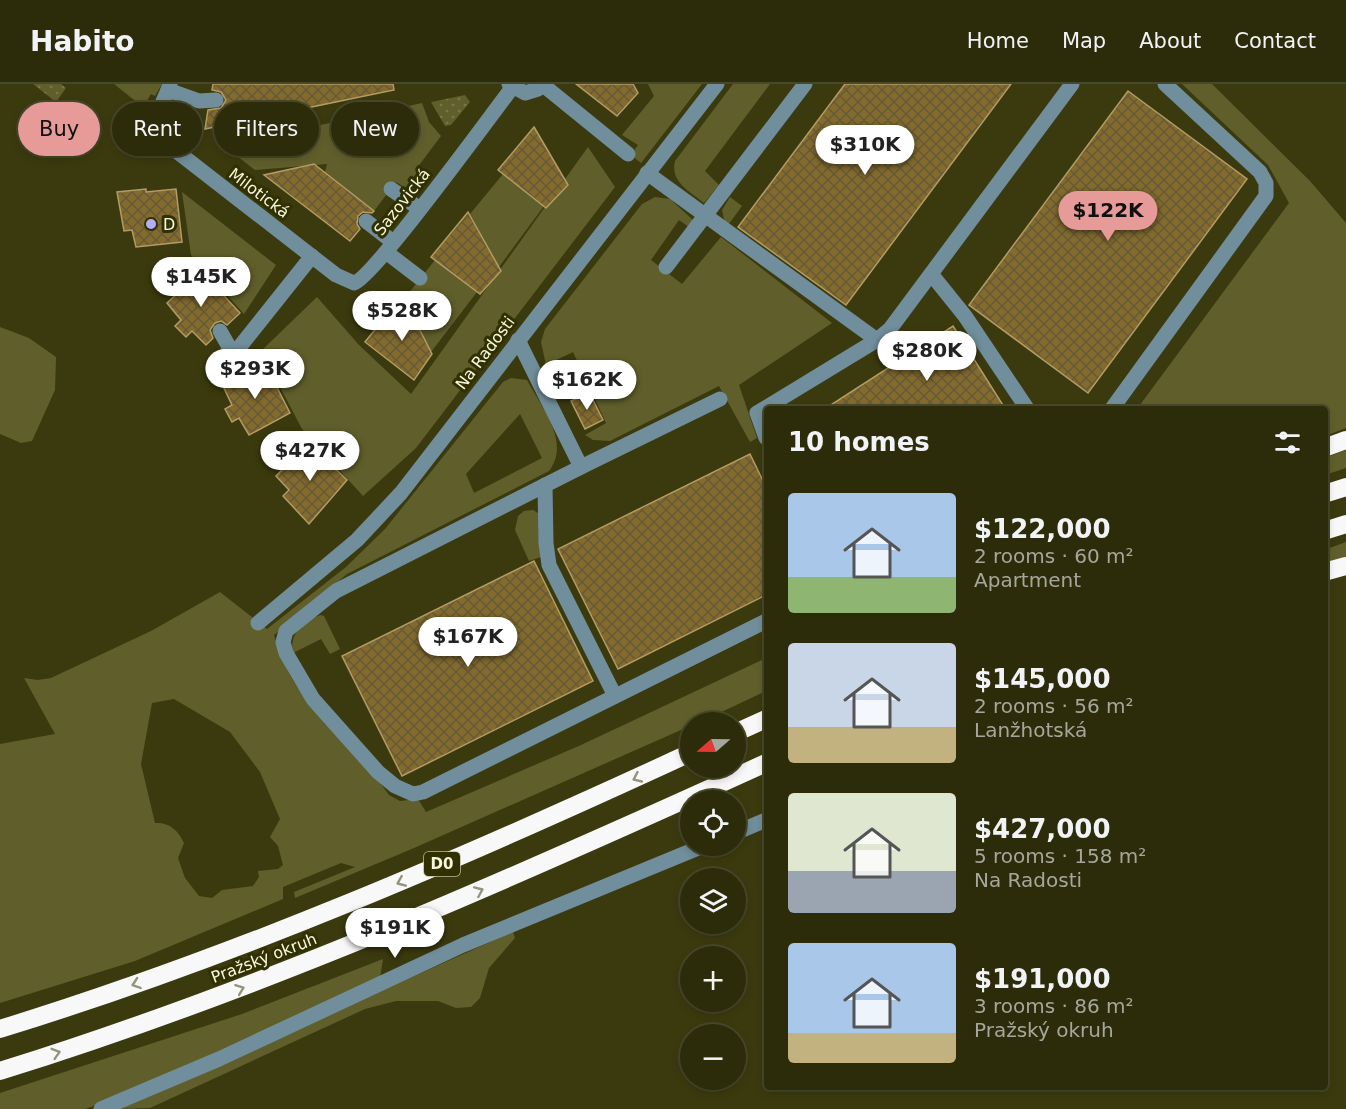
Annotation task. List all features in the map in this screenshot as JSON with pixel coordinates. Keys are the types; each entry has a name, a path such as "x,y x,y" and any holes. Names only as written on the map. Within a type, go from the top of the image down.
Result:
{"highway":[{"path":"1328,447 1346,440"},
{"path":"1328,494 1346,487"},
{"path":"1328,530 1346,524"},
{"path":"1328,571 1346,566"},
{"path":"746,728 764,720"},
{"name":"Pražský okruh","path":"0,1029 146,981 316,917 474,850 680,757"},
{"name":"Pražský okruh","path":"746,769 764,764"},
{"name":"Pražský okruh","path":"0,1071 90,1043 259,982 430,912 718,778"}],"street":[{"path":"544,84 628,154"},
{"name":"Sazovická","path":"362,280 420,209 510,86 518,91 532,92 544,84"},
{"name":"Na Radosti","path":"258,622 380,517 717,84"},
{"path":"666,267 805,84"},
{"path":"769,406 877,340 890,329 1072,84"},
{"path":"1114,406 1266,196 1266,183 1260,172 1165,84"},
{"path":"169,87 199,101 216,100"},
{"name":"Milotická","path":"169,87 156,127 166,143 346,281 354,283 362,280"},
{"path":"647,173 877,340"},
{"path":"391,189 420,209"},
{"path":"366,221 420,278"},
{"path":"234,354 312,256"},
{"path":"932,275 965,316 1025,406"},
{"path":"220,332 244,373"},
{"path":"518,340 581,466"},
{"path":"720,399 581,466 336,591 286,631 283,642 286,653 313,699 378,772 395,786 412,794 423,792 764,622"},
{"path":"764,409 757,413 764,432"},
{"path":"545,485 546,543 549,565 615,696"},
{"path":"746,828 764,821"},
{"path":"101,1109 208,1064 463,945 680,855"}],"shaded area":[{"path":"33,84 61,84 66,88 56,102"},
{"path":"114,84 162,84 155,96 151,94 146,102 137,102"},
{"path":"648,84 702,84 641,163 631,155 638,145 622,135 654,96"},
{"path":"733,84 770,84 705,171 719,185 704,203 678,180 675,175 675,161"},
{"path":"1182,84 1212,84 1310,181 1346,223 1346,428 1328,435 1328,406 1139,406 1289,203 1268,165"},
{"path":"465,95 470,102 451,125 445,126 431,102"},
{"path":"422,103 429,122 441,136 417,168 422,187 415,194 396,182 374,211 325,172 327,164 255,170 237,156 319,156 319,125 331,123 331,156 419,156 419,104"},
{"path":"588,147 615,187 416,448 363,496 302,429 261,351 317,297 359,345 411,394"},
{"path":"503,174 544,206 499,267 470,214"},
{"path":"182,192 276,265 244,314 191,255"},
{"path":"655,197 670,199 693,220 689,227 679,220 651,260 682,284 721,237 832,323 739,385 757,438 750,442 719,386 610,441 593,440 585,435 606,423 573,352 546,365 541,342 545,329 642,204"},
{"path":"730,197 742,206 726,228 722,210"},
{"path":"435,260 477,292 431,352 404,304 404,299"},
{"path":"0,327 29,338 56,357 55,390 32,441 21,443 0,434"},
{"path":"511,378 527,380 546,413 556,437 555,460 549,471 347,574 274,635 282,660 308,702 389,795 400,801 418,799 426,812 581,745 764,659 764,692 721,712 680,712 680,730 295,898 294,892 355,867 341,863 283,887 283,899 135,961 0,1003 0,744 55,734 24,678 38,680 51,678 151,631 220,592 267,629 346,567 385,529 503,382","holes":["520,414 542,458 474,493 466,474","174,699 230,732 260,772 280,819 270,837 278,846 283,865 278,869 258,871 259,877 253,886 222,890 212,898 199,896 185,878 178,858 184,843 182,838 169,825 155,823 141,764 152,703"]},
{"path":"1346,450 1346,468 1328,474 1328,457"},
{"path":"533,510 541,515 541,557 529,561 515,530 518,516 524,511"},
{"path":"1346,542 1346,557 1328,562 1328,549"},
{"path":"324,616 340,649 330,654 321,639 293,653 295,634 308,620"},
{"path":"513,932 515,938 489,968 480,998 471,1007 456,1008 438,1001 396,1001 365,1009 150,1108 116,1109"},
{"path":"383,959 380,978 144,1088 85,1109 0,1109 0,1093 242,1014"}],"building":[{"path":"213,84 393,84 394,90 319,105 319,102 225,102 226,100 221,92 212,90"},
{"path":"576,84 633,84 638,93 617,116"},
{"path":"845,84 1011,84 846,305 738,227"},
{"path":"1128,91 1247,179 1088,393 969,305"},
{"path":"214,109 214,127 205,129 208,110"},
{"path":"534,127 568,185 546,208 498,170"},
{"path":"314,164 374,211 372,213 363,212 358,216 357,224 360,229 350,241 264,175"},
{"name":"D","path":"146,189 146,192 176,189 182,242 136,247 132,230 124,231 117,192"},
{"path":"468,212 501,271 480,294 431,257"},
{"path":"201,271 240,313 227,325 221,321 215,323 210,330 213,338 206,345 192,331 186,337 175,326 181,320 167,303"},
{"path":"404,299 432,354 414,380 365,342 382,321 385,324"},
{"path":"953,326 1003,406 829,406"},
{"path":"264,362 290,413 249,435 239,418 232,422 225,409 232,405 222,384 235,377 240,382 248,382 253,377 252,368"},
{"path":"589,392 603,420 585,429 571,401"},
{"path":"309,443 347,480 309,524 283,496 289,490 276,476"},
{"path":"750,454 764,483 764,596 618,669 558,549"},
{"path":"534,561 593,681 402,776 342,656"}],"place":[{"name":"D","path":"151,224"}]}
